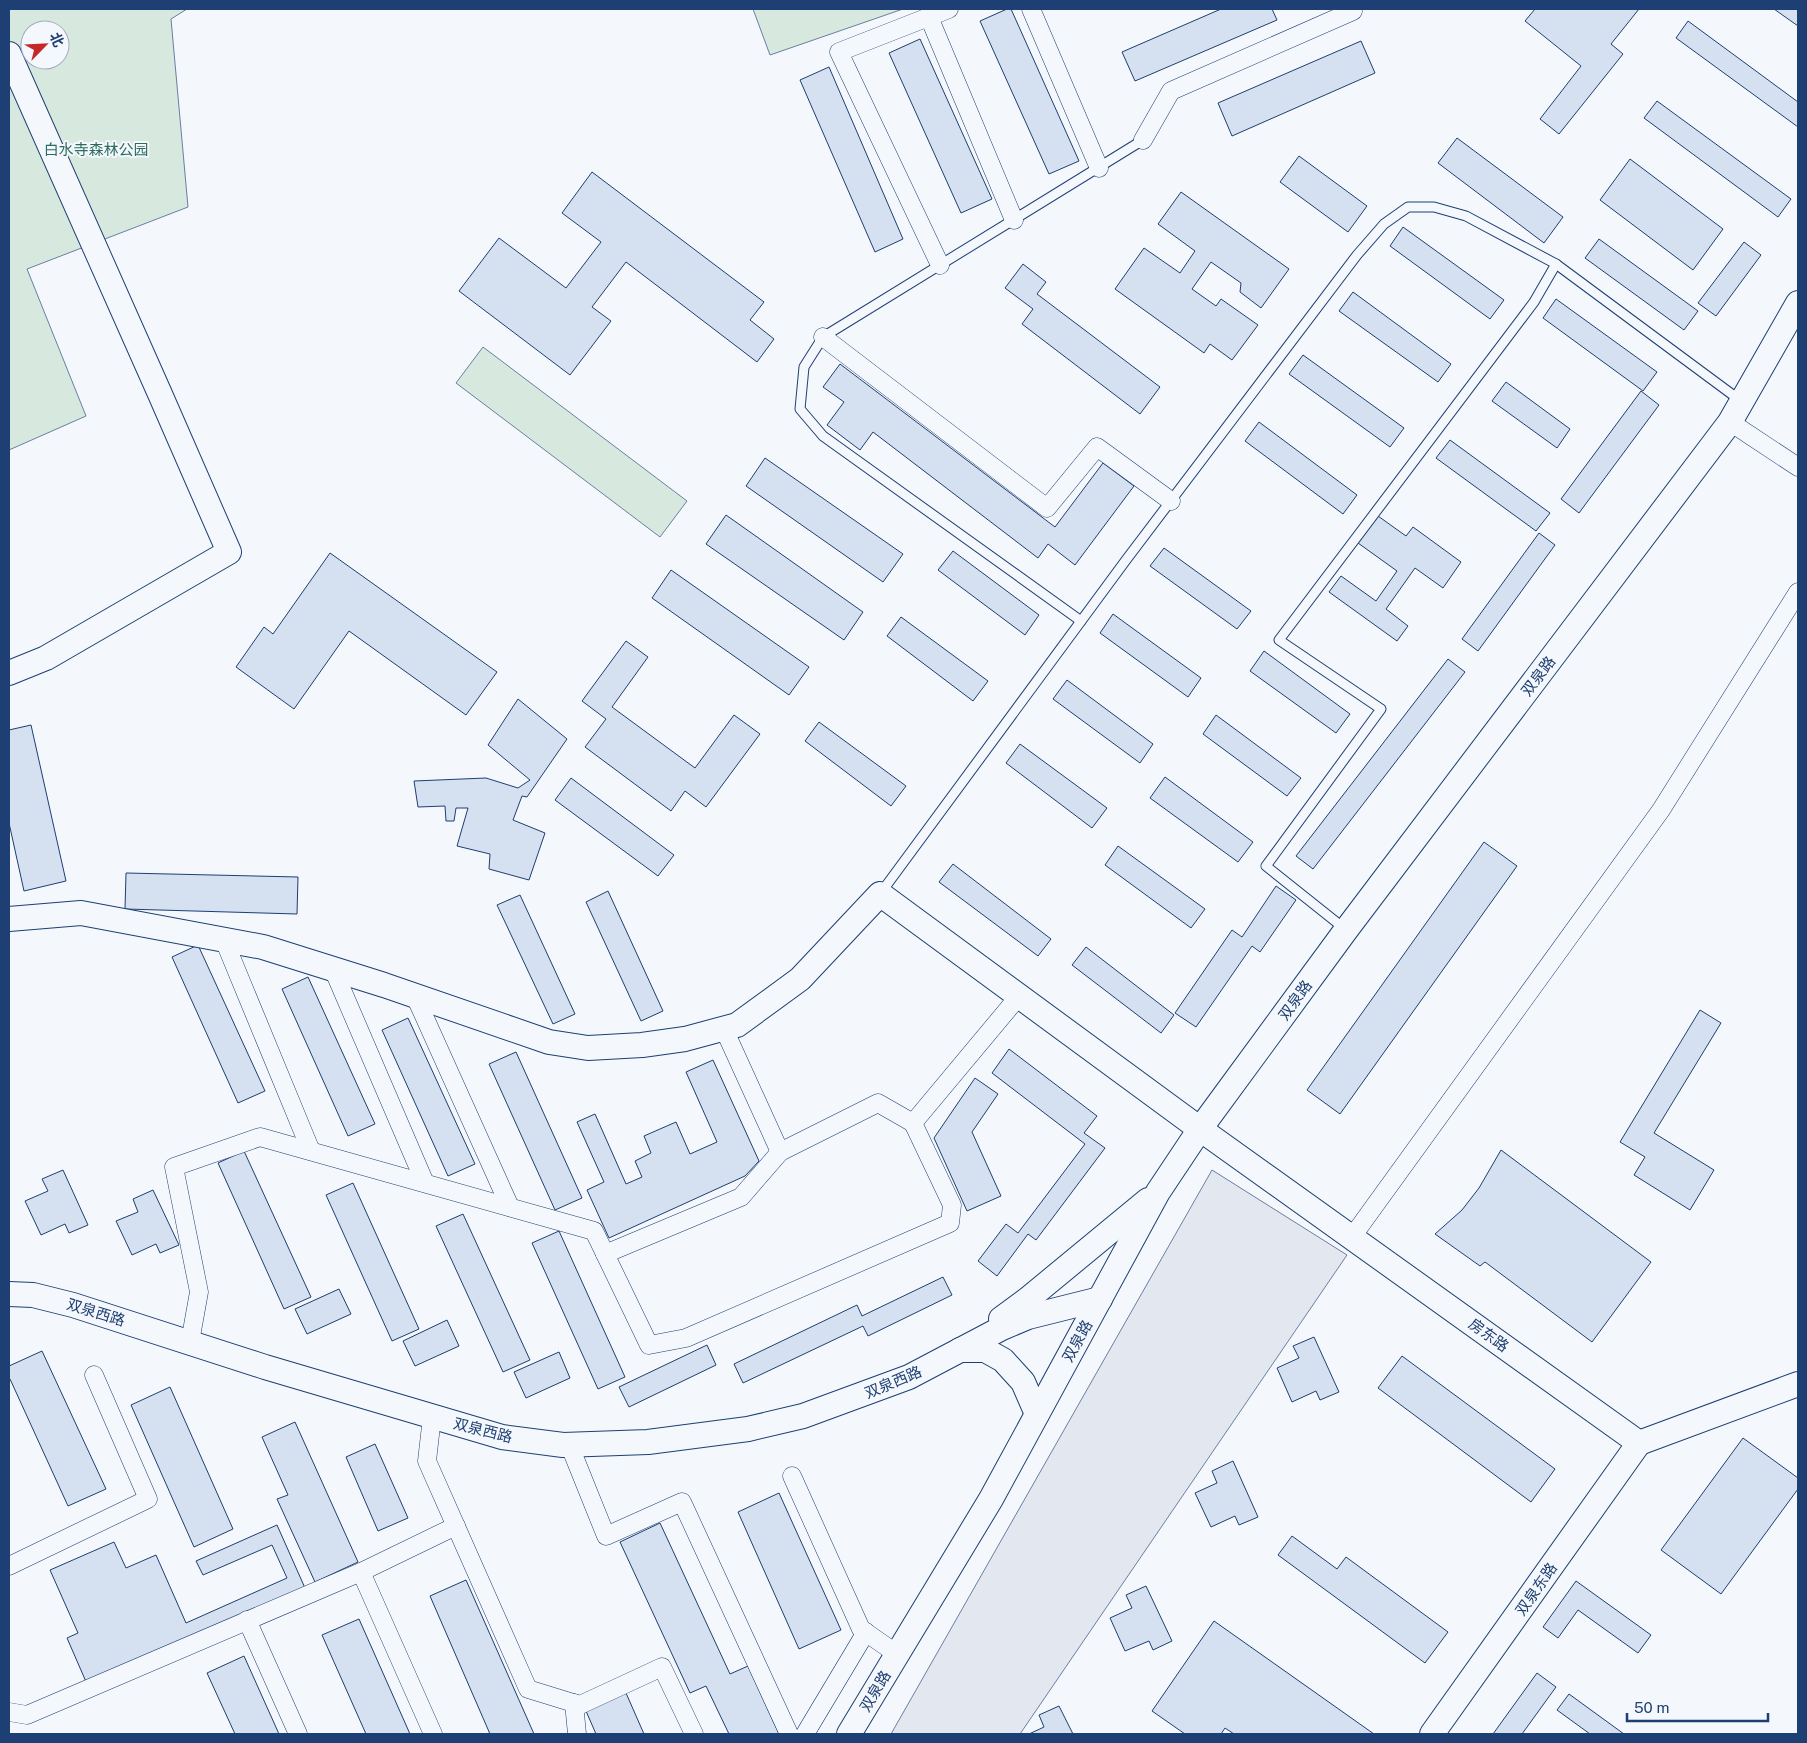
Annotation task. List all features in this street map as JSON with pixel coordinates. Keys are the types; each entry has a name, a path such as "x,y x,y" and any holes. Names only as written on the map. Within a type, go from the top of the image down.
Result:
{"street":[{"path":"940,265 839,52 949,9"},
{"path":"1031,9 1099,168"},
{"path":"1143,140 1171,91 1353,11"},
{"path":"929,17 1014,220"},
{"path":"9,54 229,552 46,658 9,673"},
{"name":"双泉路","path":"849,1734 991,1499 1158,1192 1200,1129 1346,930 1736,412 1798,303"},
{"path":"823,337 1047,508 1097,447 1171,501"},
{"path":"1736,412 1798,467"},
{"path":"1352,1237 1661,810 1798,592"},
{"path":"9,919 80,914 263,947 550,1042 588,1048 642,1045 685,1039 737,1025 800,978 880,894"},
{"name":"房东路","path":"880,894 1200,1129 1639,1443"},
{"path":"224,940 311,1152"},
{"path":"333,969 425,1183"},
{"path":"415,996 510,1207"},
{"path":"913,1123 1019,996"},
{"path":"724,1029 780,1152"},
{"path":"190,1342 199,1292 174,1167 260,1137 594,1231 605,1254 649,1345 686,1338 950,1222 952,1205 913,1123 878,1103 780,1152 741,1197 605,1254"},
{"name":"双泉西路","path":"960,1350 1028,1299 1158,1192"},
{"name":"双泉西路","path":"9,1294 33,1295 73,1305 274,1370 502,1437 569,1444 648,1442 748,1430 802,1416 908,1377 1002,1328 1028,1317 1100,1299"},
{"path":"960,1350 985,1350 1003,1360 1023,1382 1037,1414"},
{"path":"9,1566 148,1499 94,1375"},
{"path":"1639,1443 1798,1384"},
{"path":"432,1417 427,1462 528,1690 580,1705 662,1667 694,1734"},
{"name":"双泉东路","path":"1432,1734 1639,1443"},
{"path":"569,1444 606,1536 682,1502 790,1734"},
{"path":"792,1476 861,1629 897,1654"},
{"path":"9,1712 27,1715 361,1572 456,1526"},
{"path":"361,1572 433,1734"},
{"path":"247,1620 298,1734"},
{"path":"805,1734 866,1632"},
{"path":"574,1703 577,1734"}],"lane":[{"path":"1081,621 823,436 800,409 804,367 823,337 1143,140"},
{"path":"880,894 1081,621 1357,255 1384,224 1408,207 1434,207 1466,216 1556,264 1736,412"},
{"path":"1346,930 1266,866 1381,709 1279,640 1534,302 1556,264"}],"green space":[{"name":"白水寺森林公园","path":"9,9 187,9 171,19 188,207 27,269 86,416 9,450"},
{"path":"753,9 903,9 770,55"},
{"path":"483,347 687,501 660,537 456,383"}],"shaded area":[{"path":"1212,1170 1347,1255 1020,1734 891,1734"}],"building":[{"path":"1011,9 1079,161 1049,174 980,21"},
{"path":"1221,9 1272,9 1277,20 1135,81 1122,52"},
{"path":"1535,9 1639,9 1611,44 1623,54 1559,134 1540,119 1581,66 1525,21"},
{"path":"1774,9 1798,9 1798,26"},
{"path":"1688,21 1798,102 1798,127 1676,38"},
{"path":"920,39 992,199 961,213 889,53"},
{"path":"1361,41 1375,73 1232,136 1218,103"},
{"path":"829,67 903,239 875,252 800,80"},
{"path":"1657,101 1791,199 1778,217 1644,118"},
{"path":"1457,138 1563,217 1544,243 1438,163"},
{"path":"1299,156 1367,206 1348,232 1280,182"},
{"path":"1630,159 1723,229 1693,270 1600,200"},
{"path":"592,172 764,302 750,320 774,339 757,362 626,262 592,307 611,321 570,375 459,291 499,238 566,288 601,242 562,213"},
{"path":"1181,192 1289,269 1261,308 1240,292 1241,283 1211,262 1192,289 1216,306 1221,299 1258,325 1232,360 1210,344 1204,353 1115,289 1144,248 1180,273 1195,251 1158,224"},
{"path":"1403,227 1504,300 1490,319 1390,246"},
{"path":"1599,239 1698,311 1684,330 1585,258"},
{"path":"1744,242 1761,255 1716,316 1698,303"},
{"path":"1023,264 1046,282 1037,294 1160,387 1140,414 1022,324 1033,309 1005,288"},
{"path":"1353,292 1451,364 1438,382 1339,311"},
{"path":"1556,299 1657,372 1643,391 1543,318"},
{"path":"1303,355 1404,428 1390,447 1289,374"},
{"path":"840,364 1055,527 1103,463 1134,486 1075,565 1048,544 1038,558 873,432 860,450 827,425 844,402 823,387"},
{"path":"1506,382 1570,429 1557,448 1492,401"},
{"path":"1641,391 1659,405 1579,513 1561,499"},
{"path":"1259,422 1357,495 1343,514 1245,441"},
{"path":"1450,440 1550,513 1536,531 1436,458"},
{"path":"765,458 903,554 883,582 746,486"},
{"path":"726,515 863,612 844,640 706,544"},
{"path":"1378,516 1406,536 1413,527 1461,562 1443,588 1415,568 1386,609 1408,626 1397,641 1329,592 1341,576 1376,601 1397,571 1358,543"},
{"path":"1539,533 1555,545 1478,651 1462,639"},
{"path":"1164,548 1251,611 1237,629 1150,566"},
{"path":"953,551 1039,615 1025,635 938,570"},
{"path":"330,553 497,672 466,715 349,631 294,709 236,667 264,627 273,634"},
{"path":"671,570 809,667 789,695 652,598"},
{"path":"1113,614 1201,678 1188,697 1100,633"},
{"path":"901,617 988,681 973,701 887,636"},
{"path":"626,641 648,657 612,707 695,768 734,715 760,734 706,807 685,791 671,811 585,747 606,719 582,701"},
{"path":"1264,651 1350,714 1336,733 1250,671"},
{"path":"1448,659 1465,672 1313,869 1296,856"},
{"path":"1067,680 1153,744 1140,763 1053,699"},
{"path":"518,699 567,739 527,797 522,796 513,820 545,833 529,880 489,869 490,854 457,846 468,808 456,808 454,821 446,821 445,806 418,807 414,781 486,778 518,788 530,780 488,745"},
{"path":"1216,715 1301,778 1287,796 1203,734"},
{"path":"819,722 906,786 891,806 805,741"},
{"path":"31,725 66,881 24,891 9,823 9,730"},
{"path":"1020,744 1107,808 1092,828 1006,763"},
{"path":"1165,777 1253,842 1238,862 1150,798"},
{"path":"571,778 674,855 658,876 555,800"},
{"path":"1484,842 1517,866 1340,1114 1307,1090"},
{"path":"1118,846 1205,909 1191,928 1105,865"},
{"path":"953,864 1051,939 1038,956 939,882"},
{"path":"126,873 298,877 297,914 125,909"},
{"path":"1276,886 1296,900 1260,952 1252,946 1196,1027 1175,1013 1232,930 1242,937"},
{"path":"608,891 663,1011 641,1021 586,902"},
{"path":"520,895 575,1014 553,1024 497,905"},
{"path":"198,945 265,1091 238,1103 172,957"},
{"path":"1086,947 1174,1015 1161,1033 1072,965"},
{"path":"308,977 375,1124 348,1136 282,989"},
{"path":"1700,1010 1721,1023 1654,1133 1714,1170 1690,1210 1634,1175 1645,1157 1620,1142"},
{"path":"408,1018 475,1164 448,1176 382,1030"},
{"path":"1009,1049 1097,1116 1084,1133 1105,1148 1036,1240 1028,1234 997,1276 978,1261 1006,1224 1018,1233 1085,1144 992,1073"},
{"path":"516,1052 582,1198 555,1210 489,1064"},
{"path":"713,1060 759,1161 745,1176 609,1238 587,1190 604,1182 577,1122 595,1114 626,1184 642,1177 635,1161 651,1153 644,1136 676,1122 690,1154 717,1142 686,1072"},
{"path":"975,1078 998,1094 972,1132 1001,1196 967,1211 934,1138"},
{"path":"1501,1150 1651,1262 1592,1342 1485,1262 1480,1266 1435,1234 1462,1210 1479,1188"},
{"path":"244,1151 311,1297 284,1309 218,1163"},
{"path":"63,1170 88,1225 69,1233 65,1224 41,1235 25,1201 48,1191 42,1179"},
{"path":"353,1183 419,1329 392,1341 326,1195"},
{"path":"153,1190 179,1245 160,1253 156,1244 132,1255 116,1221 138,1212 133,1199"},
{"path":"463,1214 530,1360 503,1372 436,1226"},
{"path":"559,1231 625,1377 598,1389 532,1243"},
{"path":"943,1277 952,1295 868,1336 863,1326 743,1383 734,1364 857,1305 862,1316"},
{"path":"339,1289 351,1314 307,1334 295,1309"},
{"path":"447,1320 459,1346 415,1366 403,1341"},
{"path":"1314,1337 1339,1392 1320,1400 1316,1391 1292,1402 1277,1368 1299,1358 1293,1346"},
{"path":"707,1345 716,1365 629,1407 619,1387"},
{"path":"42,1351 106,1489 68,1506 9,1379 9,1366"},
{"path":"559,1352 570,1378 526,1398 514,1372"},
{"path":"1402,1356 1555,1469 1531,1502 1378,1388"},
{"path":"170,1387 233,1529 194,1547 131,1405"},
{"path":"295,1422 358,1562 315,1582 277,1499 288,1495 262,1437"},
{"path":"1743,1438 1798,1478 1798,1489 1721,1594 1661,1550"},
{"path":"375,1444 408,1518 378,1531 346,1457"},
{"path":"1233,1461 1258,1517 1239,1525 1235,1516 1211,1527 1195,1493 1217,1483 1212,1471"},
{"path":"779,1493 841,1630 799,1649 738,1512"},
{"path":"660,1523 730,1674 748,1666 779,1734 729,1734 706,1686 690,1693 620,1542"},
{"path":"277,1525 305,1588 87,1684 67,1638 78,1633 50,1570 114,1542 126,1568 156,1555 186,1623 287,1578 272,1545 203,1575 196,1561"},
{"path":"1292,1536 1337,1569 1346,1557 1448,1632 1425,1663 1278,1555"},
{"path":"466,1580 534,1734 490,1734 430,1596"},
{"path":"1576,1581 1651,1635 1638,1653 1578,1610 1558,1638 1543,1627"},
{"path":"1146,1586 1172,1641 1153,1650 1149,1641 1125,1651 1110,1618 1132,1608 1126,1595"},
{"path":"359,1619 410,1734 366,1734 322,1635"},
{"path":"1214,1621 1374,1734 1234,1734 1225,1728 1221,1734 1185,1734 1152,1711"},
{"path":"244,1656 279,1734 235,1734 207,1673"},
{"path":"1537,1673 1556,1687 1522,1734 1493,1734"},
{"path":"626,1693 644,1734 596,1734 586,1711"},
{"path":"1569,1694 1624,1734 1590,1734 1557,1710"},
{"path":"1059,1706 1073,1734 1029,1734 1044,1727 1039,1715"}]}
